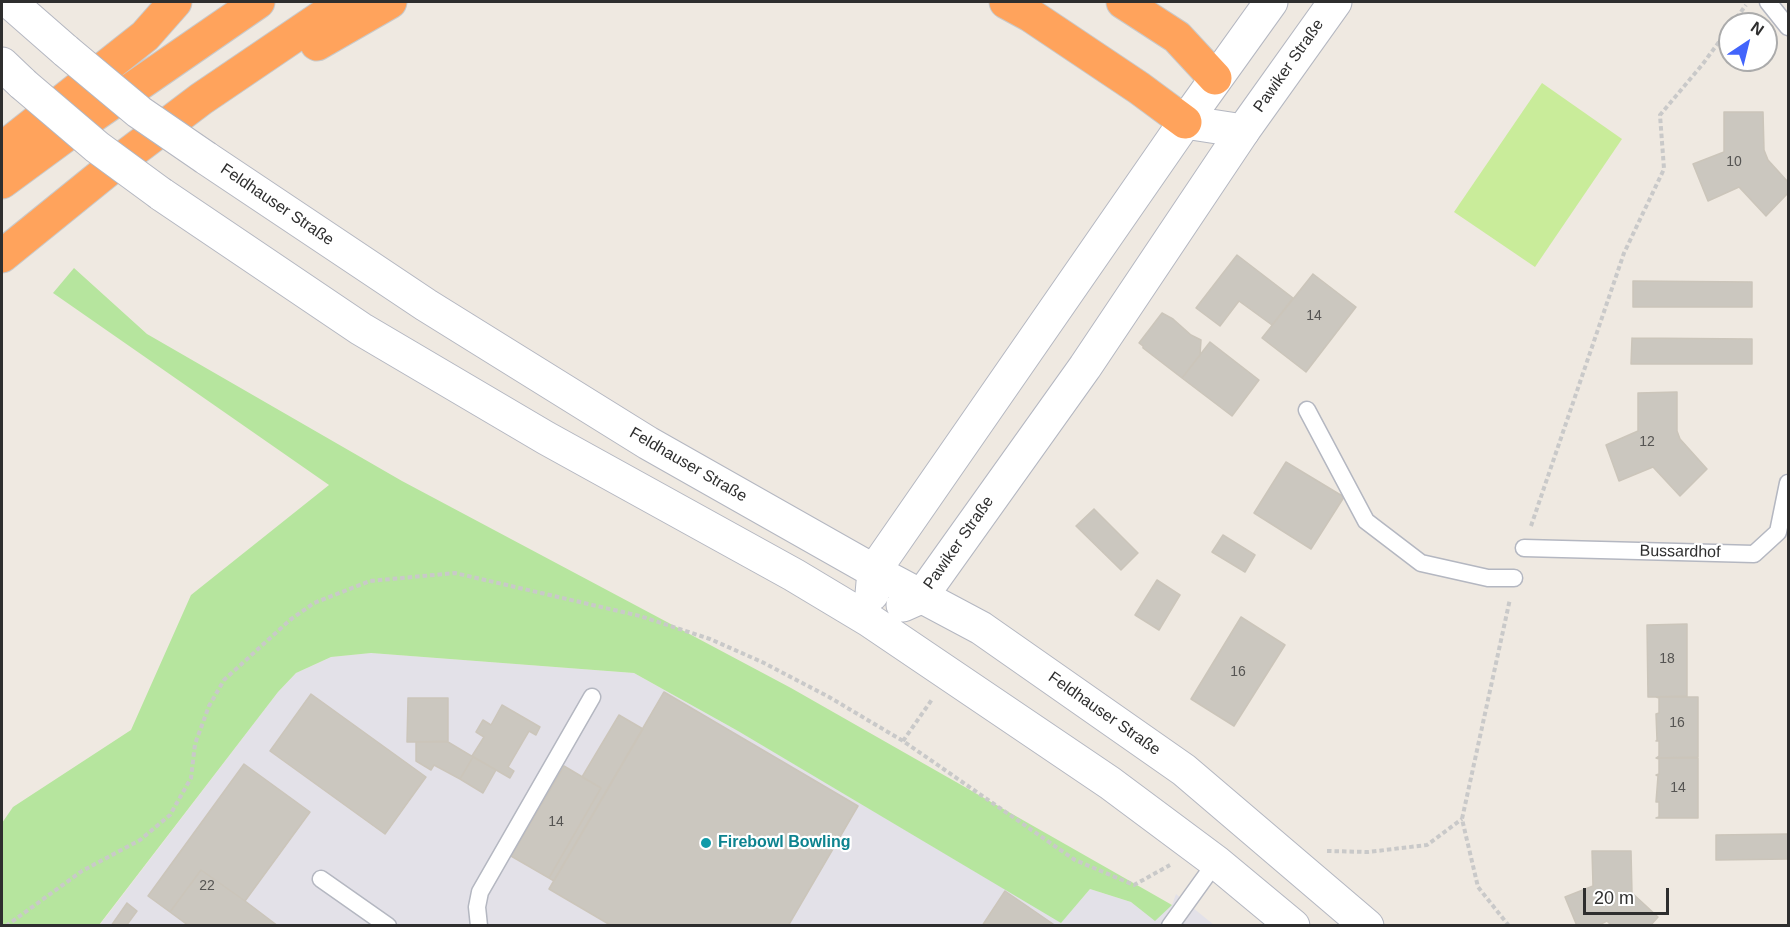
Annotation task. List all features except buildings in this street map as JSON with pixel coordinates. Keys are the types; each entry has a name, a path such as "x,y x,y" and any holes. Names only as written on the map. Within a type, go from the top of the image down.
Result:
{"highway":[{"path":"2,149 145,36 175,2"},
{"path":"2,182 81,124 258,2"},
{"path":"2,256 123,158 201,99 344,2"},
{"path":"201,99 303,52 390,2"},
{"path":"1006,2 1030,15 1139,88 1185,122"},
{"path":"1123,2 1177,37 1215,78"}],"main road":[{"name":"Feldhauser Straße","path":"10,2 138,112 426,305 638,436 874,571 981,628 1184,770 1366,926"},
{"path":"869,620 874,571 1215,78 1271,2"},
{"name":"Pawiker Straße","path":"869,620 921,597 1085,367 1243,131 1335,2"},
{"path":"12,74 97,147 161,194 361,329 546,438 869,620 1110,783 1216,862 1293,926"},
{"name":"Pawiker Straße","path":"1215,78 1243,131"},
{"path":"1185,122 1243,131"}],"lane":[{"path":"1768,2 1788,27"},
{"path":"1307,410 1366,521 1421,563 1488,578 1515,578"},
{"name":"Bussardhof","path":"1524,548 1754,554 1778,532 1788,483"},
{"path":"478,926 477,907 480,892 592,697"},
{"path":"1170,926 1216,862"},
{"path":"321,879 388,926"}],"path":[{"path":"1524,548 1624,253 1664,169 1660,115 1718,43"},
{"path":"1509,926 1478,887 1462,819 1515,578"},
{"path":"1279,850 1368,852 1427,845 1462,819"}],"shaded area":[{"path":"371,653 634,673 738,731 1061,922 1090,889 1131,902 1172,905 1176,894 1214,925 99,926 278,692 296,673 331,657"}],"green space":[{"path":"1542,83 1622,139 1535,267 1454,212"},
{"path":"74,268 147,334 402,481 791,688 1172,905 1155,921 1131,902 1090,889 1061,923 738,731 634,673 371,653 331,657 296,673 278,692 99,925 2,925 2,823 13,807 131,730 191,595 329,485 53,293"}],"place":[{"name":"Firebowl Bowling","path":"706,843"}]}
